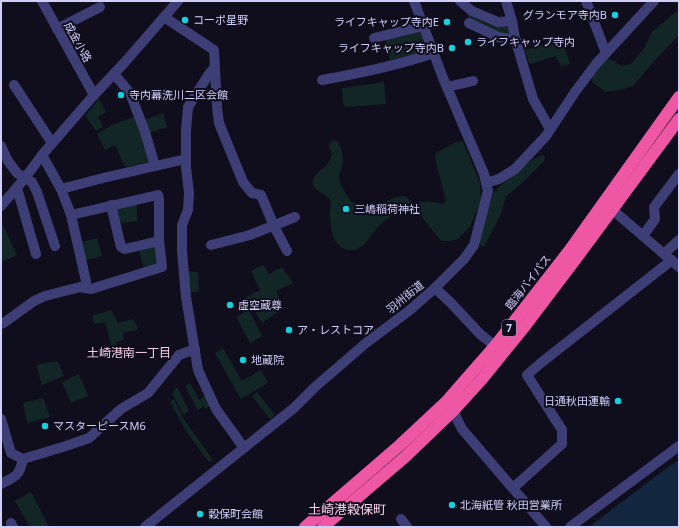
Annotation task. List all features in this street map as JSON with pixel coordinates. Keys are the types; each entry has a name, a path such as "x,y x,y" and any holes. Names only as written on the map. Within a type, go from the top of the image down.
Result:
{"highway":[{"name":"臨海バイパス","path":"305,527 400,445 482,379 572,264 679,97"},
{"name":"臨海バイパス","path":"323,527 405,457 449,407 564,257 679,119"}],"street":[{"name":"成金小路","path":"42,1 94,95"},
{"name":"羽州街道","path":"145,527 294,408 315,387 366,343 410,310 464,259 474,245 488,191 484,174 447,87 414,1"},
{"path":"460,1 472,11 498,22 512,21"},
{"path":"506,1 533,99 550,130"},
{"path":"586,1 606,53"},
{"path":"486,183 499,179 514,169 546,136 575,92 596,64 654,1"},
{"path":"1,206 52,143 164,17 173,3"},
{"path":"57,29 100,6"},
{"path":"164,17 214,50 214,68 219,123 243,182 252,193 261,195 286,251"},
{"path":"469,23 498,37 516,40"},
{"path":"374,38 423,26"},
{"path":"322,80 409,62 434,53"},
{"path":"214,68 188,107 186,159 189,193 188,210 182,225 182,251 186,297 198,370 216,409 244,448"},
{"path":"114,74 130,93 155,166"},
{"path":"447,87 474,81"},
{"path":"14,85 52,143"},
{"path":"1,146 8,161 17,173 32,182 37,192 55,246"},
{"path":"42,155 61,189 71,215 86,281 86,287"},
{"path":"61,189 186,159"},
{"path":"643,236 655,219 654,207 679,174"},
{"path":"17,188 36,254"},
{"path":"1,324 34,301 45,296 80,287 91,289 162,267 159,241 158,195 71,215"},
{"path":"111,205 121,247 125,249 159,241"},
{"path":"608,206 672,260"},
{"path":"211,245 250,235 295,217"},
{"path":"513,488 562,444 562,430 527,375 672,260 679,240"},
{"path":"435,288 480,334 495,346"},
{"path":"1,419 11,453 22,459 89,438 120,409 148,393 179,355 195,349"},
{"path":"449,407 462,428 546,527"},
{"path":"570,527 679,446"},
{"path":"1,484 15,477 20,470 22,459"}],"green space":[{"path":"679,9 679,35 633,86 606,92 592,82 592,77 605,61 610,59 622,66 631,64 645,47 652,32"},
{"path":"467,13 509,27 510,35 508,37 468,20"},
{"path":"420,30 426,50 422,53 390,60 385,38"},
{"path":"562,40 570,64 561,66 556,56 530,64 524,50"},
{"path":"384,82 386,104 345,107 343,103 342,88"},
{"path":"99,99 106,112 98,117 103,127 96,131 85,116"},
{"path":"163,113 167,127 149,133 144,120"},
{"path":"134,117 142,132 149,160 148,162 125,167 115,145 105,150 97,134 114,124"},
{"path":"332,141 337,141 339,143 343,155 339,179 342,188 351,202 362,206 372,207 402,196 407,197 414,210 395,214 390,217 377,228 363,245 354,250 343,248 336,241 333,236 331,224 330,200 316,190 313,184 315,176 327,165 329,161 332,154 329,145"},
{"path":"462,141 480,183 481,200 470,227 458,239 441,241 418,210 419,203 426,201 443,204 446,201 435,158 436,153 456,142"},
{"path":"543,155 545,156 544,161 522,183 506,196 505,203 497,222 484,247 482,246 479,242 479,235 494,192 533,159"},
{"path":"137,204 137,221 120,223 116,207"},
{"path":"1,221 17,255 1,262"},
{"path":"97,238 102,256 86,260 82,242"},
{"path":"156,245 157,265 144,269 139,250"},
{"path":"263,265 269,274 282,267 293,283 276,291 284,308 262,323 246,297 260,290 251,271"},
{"path":"188,271 198,272 199,291 189,293"},
{"path":"111,310 118,323 133,319 138,328 137,330 123,333 124,340 116,342 118,348 112,348 105,322 95,324 92,316"},
{"path":"249,310 262,336 250,343 236,317"},
{"path":"223,348 242,381 261,370 268,383 241,399 215,353"},
{"path":"58,361 64,376 42,385 36,365"},
{"path":"79,374 88,396 71,403 62,382"},
{"path":"190,383 199,400 206,396 211,405 206,409 204,406 198,410 185,386"},
{"path":"177,387 189,411 184,415 172,393"},
{"path":"257,392 275,415 270,419 252,396"},
{"path":"43,398 50,417 27,423 23,403"},
{"path":"174,399 183,418 213,460 209,462 188,434 170,402"},
{"path":"31,492 49,527 30,527 15,501"}],"water":[{"path":"679,460 679,527 589,527 664,470"}],"place":[{"name":"グランモア寺内B","path":"615,15"},
{"name":"コーポ星野","path":"185,20"},
{"name":"ライフキャップ寺内E","path":"447,22"},
{"name":"ライフキャップ寺内","path":"468,42"},
{"name":"ライフキャップ寺内B","path":"452,48"},
{"name":"寺内幕洗川二区会館","path":"121,95"},
{"name":"三嶋稲荷神社","path":"346,209"},
{"name":"虚空蔵尊","path":"230,305"},
{"name":"ア・レストコア","path":"289,330"},
{"name":"地蔵院","path":"243,360"},
{"name":"日通秋田運輸","path":"618,401"},
{"name":"マスターピースM6","path":"45,426"},
{"name":"北海紙管 秋田営業所","path":"452,505"},
{"name":"穀保町会館","path":"200,514"}],"district":[{"name":"土崎港南一丁目","path":"129,353"},
{"name":"土崎港穀保町","path":"347,509"}]}
